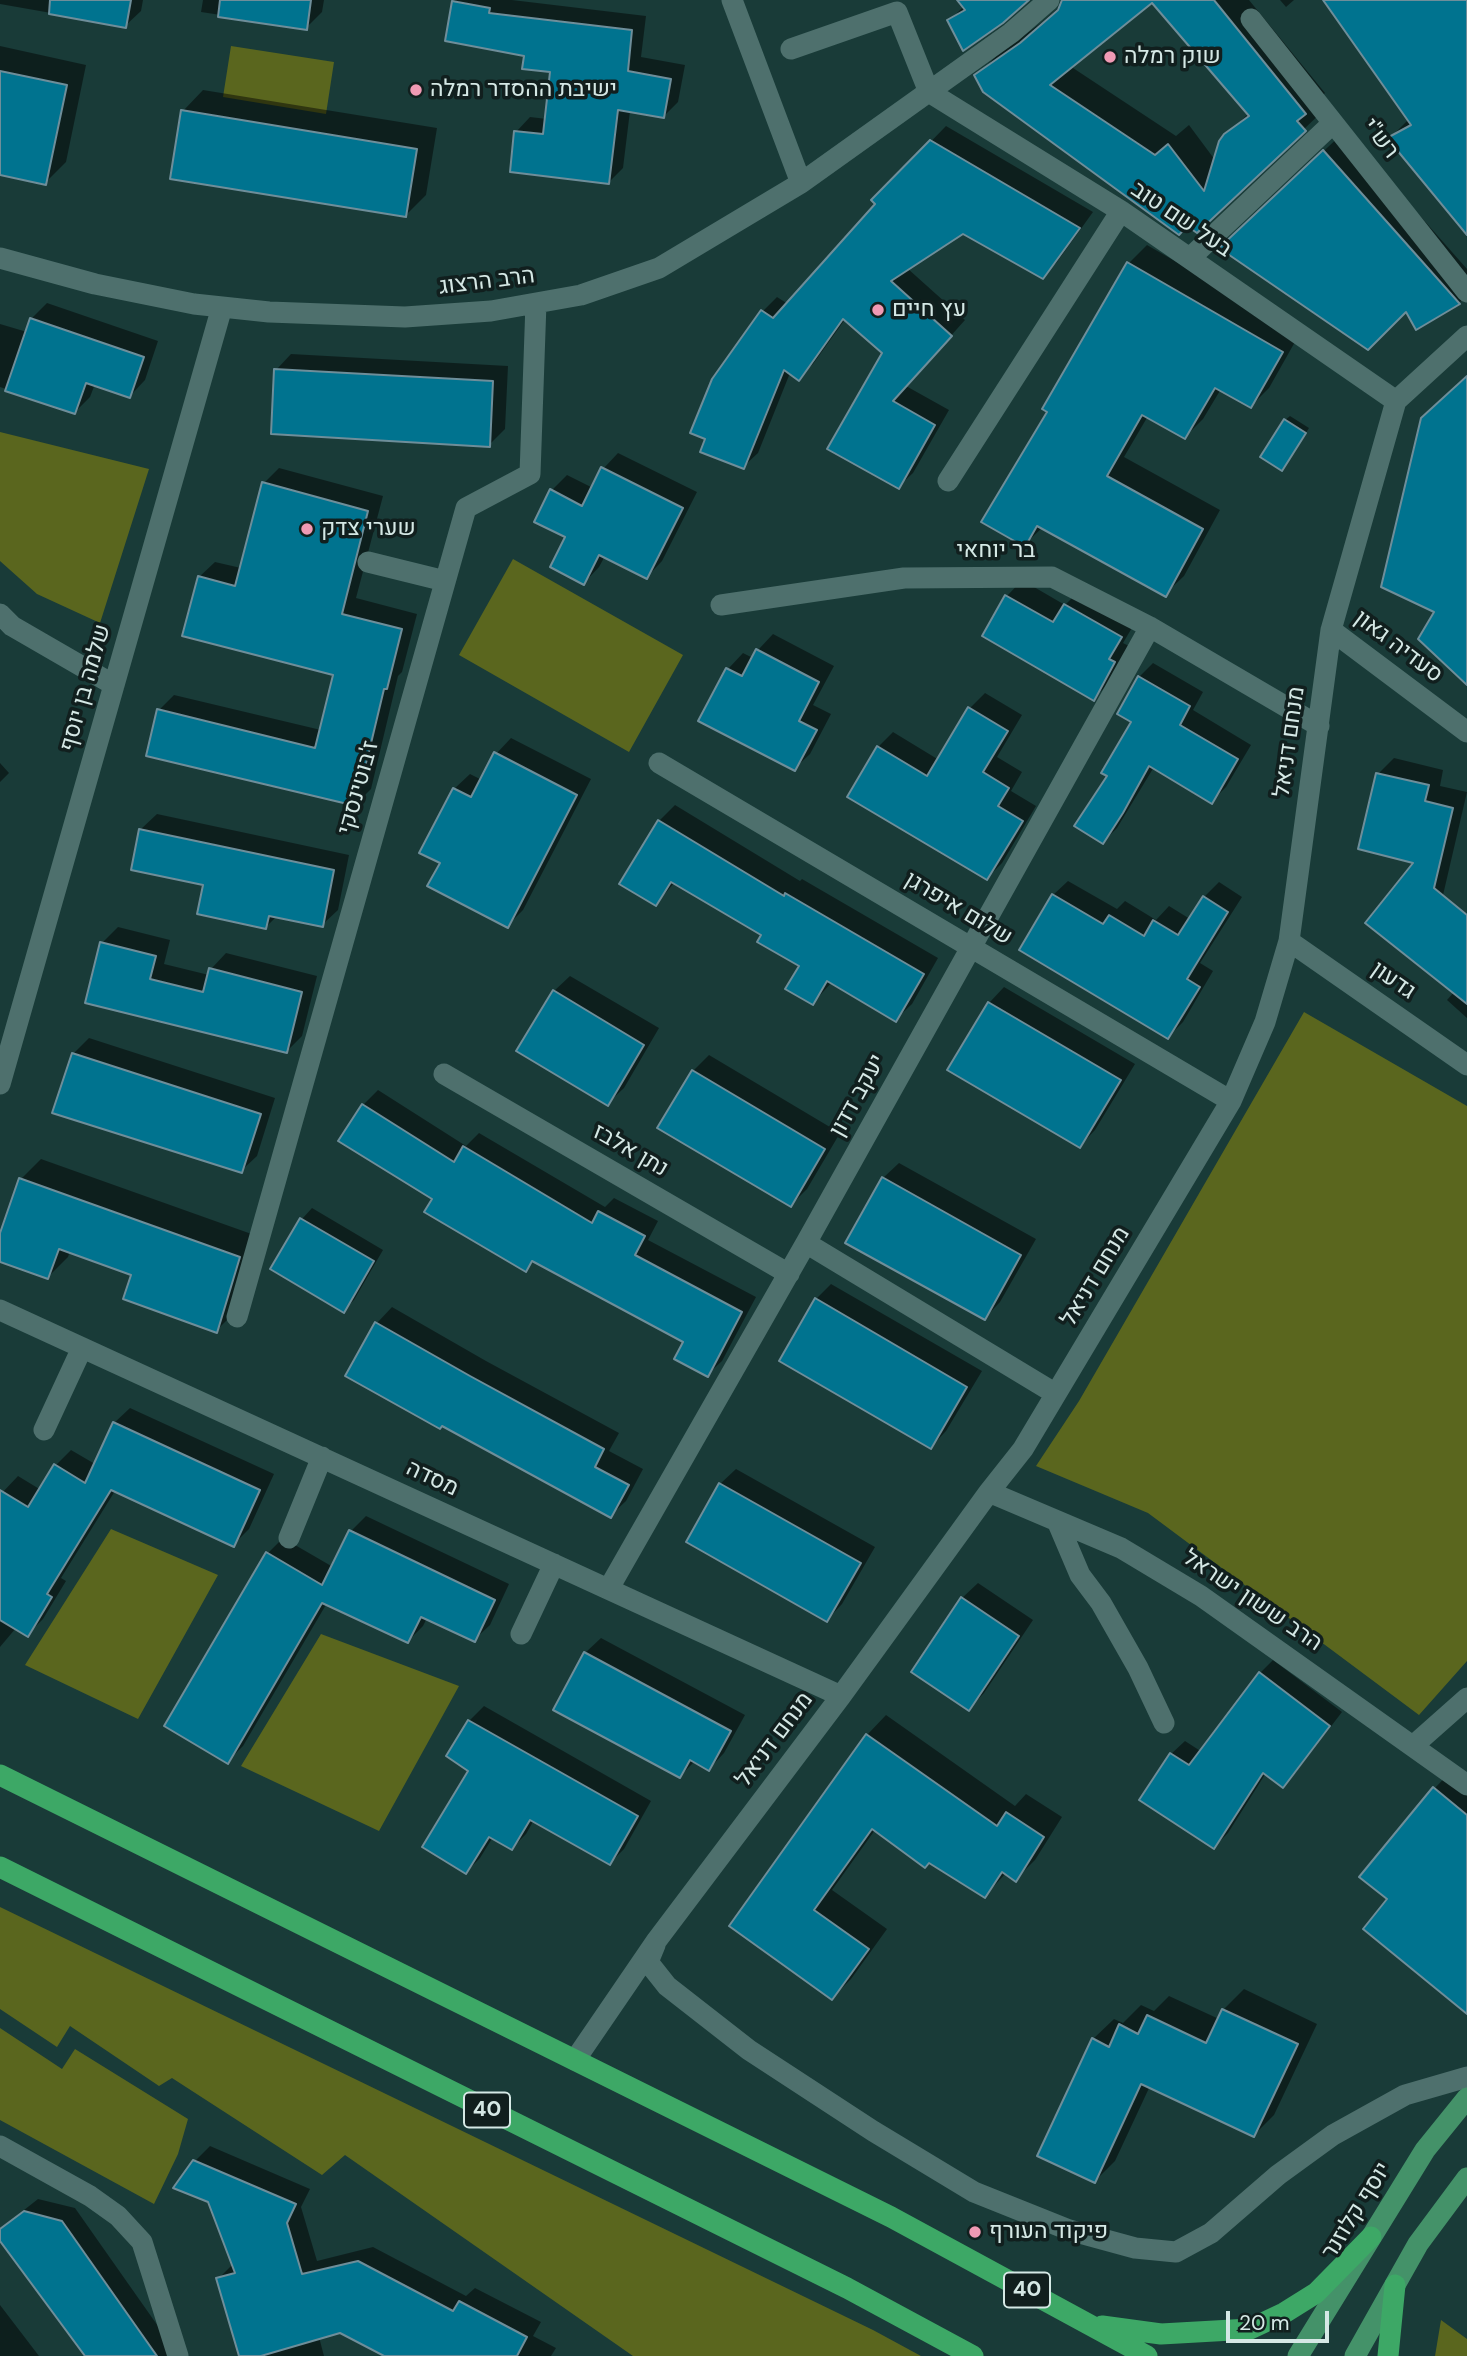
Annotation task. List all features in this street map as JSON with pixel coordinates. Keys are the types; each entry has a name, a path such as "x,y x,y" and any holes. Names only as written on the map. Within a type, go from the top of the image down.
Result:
{"highway":[{"name":"40","path":"0,1775 891,2217 1147,2356"},
{"name":"40","path":"0,1867 847,2288 973,2356"},
{"path":"1090,2325 1161,2334 1250,2329 1284,2314 1316,2293 1371,2237"},
{"path":"1388,2356 1395,2285"}],"main road":[{"name":"יוסף קלוזנר","path":"1298,2356 1425,2150 1467,2098"},
{"path":"1355,2356 1419,2244 1467,2178"}],"street":[{"path":"732,0 801,183"},
{"path":"791,49 897,12 929,92 1011,33 1049,0"},
{"name":"רש\"י","path":"1251,19 1467,292"},
{"name":"הרב הרצוג","path":"0,258 95,284 194,304 269,312 405,317 491,311 581,295 659,268 801,183 929,92"},
{"name":"בעל שם טוב","path":"929,92 1121,211 1396,401"},
{"path":"1190,258 1334,123"},
{"path":"948,481 1121,211"},
{"name":"ז'בוטינסקי","path":"237,1317 466,508 530,474 536,303"},
{"name":"שלמה בן יוסף","path":"0,1084 222,307"},
{"path":"1396,401 1467,337"},
{"name":"מנחם דניאל","path":"575,2060 657,1940 1023,1449 1231,1101 1265,1022 1289,940 1331,630 1396,401"},
{"path":"368,562 445,581"},
{"name":"בר יוחאי","path":"721,605 904,578 1052,577 1150,627 1319,726"},
{"path":"0,614 12,626 114,685"},
{"name":"יעקב דדון","path":"609,1588 789,1274 1150,627"},
{"name":"סעדיה גאון","path":"1331,630 1467,732"},
{"name":"שלום איפרגן","path":"659,763 1231,1101"},
{"name":"גדעון","path":"1289,940 1467,1065"},
{"name":"נתן אלבז","path":"444,1074 789,1274"},
{"path":"806,1243 1056,1394"},
{"name":"מסדה","path":"0,1310 841,1696"},
{"path":"44,1430 82,1348"},
{"path":"289,1538 322,1457"},
{"name":"הרב ששון ישראל","path":"989,1492 1121,1548 1201,1596 1467,1785"},
{"path":"1057,1521 1080,1575 1101,1603 1138,1668 1164,1723"},
{"path":"521,1634 554,1564"},
{"path":"1414,1745 1467,1698"},
{"path":"657,1940 648,1962 667,1986 749,2050 873,2131 974,2192 1069,2230 1135,2248 1176,2252 1211,2233 1278,2175 1333,2134 1405,2095 1467,2077"},
{"path":"0,2146 90,2196 118,2216 142,2242 178,2356"}],"green space":[{"path":"231,46 334,62 326,114 223,97"},
{"path":"0,432 149,469 100,623 37,594 0,561"},
{"path":"513,559 683,655 629,752 459,655"},
{"path":"1304,1012 1467,1106 1467,1661 1419,1715 1148,1513 1036,1466 1079,1401"},
{"path":"111,1529 218,1575 138,1719 25,1665"},
{"path":"321,1634 459,1686 379,1831 241,1766"},
{"path":"0,1907 873,2330 921,2356 633,2356 345,2155 322,2175 172,2078 159,2086 70,2026 57,2047 0,2009"},
{"path":"0,2028 62,2069 75,2049 188,2119 178,2154 154,2204 0,2120"},
{"path":"1441,2320 1467,2339 1467,2356 1435,2356"}],"building":[{"path":"50,0 131,0 126,28 49,14"},
{"path":"220,0 311,0 307,30 218,17"},
{"path":"957,0 1029,0 1003,23 963,51 947,20 965,10"},
{"path":"1062,0 1214,0 1306,114 1297,121 1306,131 1197,233 1187,226 1179,235 983,92 974,75 1020,43 1058,10","holes":["1152,3 1249,116 1224,134 1219,141 1204,191 1168,144 1155,155 1050,85"]},
{"path":"1323,0 1467,0 1467,235 1387,138 1411,125"},
{"path":"452,1 490,8 489,13 632,30 628,71 671,79 664,118 618,110 609,184 510,172 514,131 543,134 550,72 522,69 524,56 445,41"},
{"path":"0,71 67,85 46,185 0,175"},
{"path":"181,110 417,149 406,217 170,179"},
{"path":"930,140 1080,228 1043,279 963,234 891,281 952,336 893,401 935,425 899,489 827,449 882,353 843,319 799,381 784,370 744,469 700,452 705,439 690,433 712,379 761,310 773,318 875,204 871,200"},
{"path":"1323,150 1460,304 1416,330 1406,312 1368,350 1219,248"},
{"path":"1127,262 1283,352 1251,408 1215,388 1185,439 1142,415 1107,476 1203,529 1166,597 1037,526 1025,547 981,522 1047,412 1042,409"},
{"path":"30,318 144,357 130,398 86,383 75,414 5,391"},
{"path":"274,369 493,381 490,447 271,434"},
{"path":"1467,376 1467,685 1418,639 1434,612 1381,587 1421,418"},
{"path":"1284,419 1306,433 1282,471 1260,457"},
{"path":"601,467 683,508 647,579 599,555 584,585 550,567 565,537 534,522 550,489 582,506"},
{"path":"262,482 368,511 342,614 402,629 387,689 384,689 356,806 146,756 157,709 315,748 333,675 182,636 198,576 235,586"},
{"path":"1005,595 1053,622 1064,604 1122,637 1109,659 1115,662 1094,701 982,636"},
{"path":"756,649 819,682 799,721 817,730 795,771 698,721 726,668 742,676"},
{"path":"1138,676 1190,706 1180,725 1238,759 1212,804 1149,766 1103,844 1074,826 1107,776 1101,773 1131,722 1117,714"},
{"path":"968,707 1008,731 983,772 1009,788 998,806 1023,821 987,880 847,797 877,746 927,776"},
{"path":"494,752 577,795 508,928 427,886 440,863 419,853 453,788 471,797"},
{"path":"1376,773 1429,785 1425,801 1453,808 1434,888 1467,915 1467,1004 1365,923 1413,863 1358,849"},
{"path":"658,820 784,896 785,893 924,974 896,1022 827,981 813,1005 785,989 799,966 757,942 761,935 671,882 656,906 619,884"},
{"path":"139,829 334,870 323,927 269,916 266,929 197,914 203,885 131,870"},
{"path":"1052,894 1103,924 1109,915 1144,936 1153,920 1178,935 1203,896 1228,912 1187,979 1200,987 1168,1039 1019,950"},
{"path":"100,942 156,956 150,979 203,992 209,968 302,992 287,1053 85,1003"},
{"path":"553,990 644,1045 608,1106 516,1051"},
{"path":"988,1002 1121,1080 1080,1148 947,1070"},
{"path":"72,1053 261,1114 242,1173 52,1113"},
{"path":"692,1070 825,1149 791,1207 657,1128"},
{"path":"362,1104 454,1162 463,1146 592,1223 598,1211 645,1236 635,1255 742,1312 708,1377 674,1359 683,1342 532,1261 526,1272 424,1212 432,1199 338,1141"},
{"path":"882,1177 1021,1255 985,1320 845,1243"},
{"path":"19,1178 240,1257 217,1333 123,1299 131,1275 59,1249 48,1279 0,1262 0,1233"},
{"path":"300,1218 374,1261 344,1313 270,1269"},
{"path":"815,1298 967,1387 931,1449 779,1361"},
{"path":"375,1322 604,1449 595,1467 629,1485 611,1518 345,1376"},
{"path":"113,1422 260,1490 234,1547 111,1490 47,1594 52,1597 28,1637 0,1620 0,1490 28,1507 54,1464 85,1483"},
{"path":"719,1483 861,1563 827,1622 686,1542"},
{"path":"349,1530 495,1600 475,1642 421,1617 408,1643 322,1603 228,1764 164,1726 266,1552 322,1585"},
{"path":"961,1597 1019,1636 969,1711 911,1672"},
{"path":"584,1652 731,1731 709,1771 690,1760 680,1778 553,1710"},
{"path":"1259,1672 1330,1726 1283,1788 1263,1773 1214,1849 1139,1800 1170,1753 1189,1765"},
{"path":"468,1720 638,1816 610,1865 530,1820 512,1850 489,1837 466,1874 422,1847 468,1771 446,1756"},
{"path":"866,1734 997,1826 1006,1812 1044,1837 1016,1882 1002,1872 985,1898 929,1863 925,1868 872,1829 814,1910 869,1949 832,2000 729,1926"},
{"path":"1433,1787 1467,1815 1467,2014 1363,1929 1387,1899 1359,1877"},
{"path":"1222,2009 1298,2044 1254,2137 1141,2084 1095,2183 1037,2156 1092,2038 1109,2047 1119,2024 1138,2034 1147,2015 1206,2043"},
{"path":"193,2160 296,2204 287,2223 302,2274 358,2261 453,2311 459,2301 527,2337 517,2356 384,2356 340,2333 261,2356 239,2356 216,2278 235,2273 208,2202 173,2188"},
{"path":"24,2211 62,2221 157,2356 85,2356 0,2241 0,2229"}],"place":[{"name":"שוק רמלה","path":"1110,57"},
{"name":"ישיבת ההסדר רמלה","path":"416,90"},
{"name":"עץ חיים","path":"878,310"},
{"name":"שערי צדק","path":"307,529"},
{"name":"פיקוד העורף","path":"975,2232"}]}
